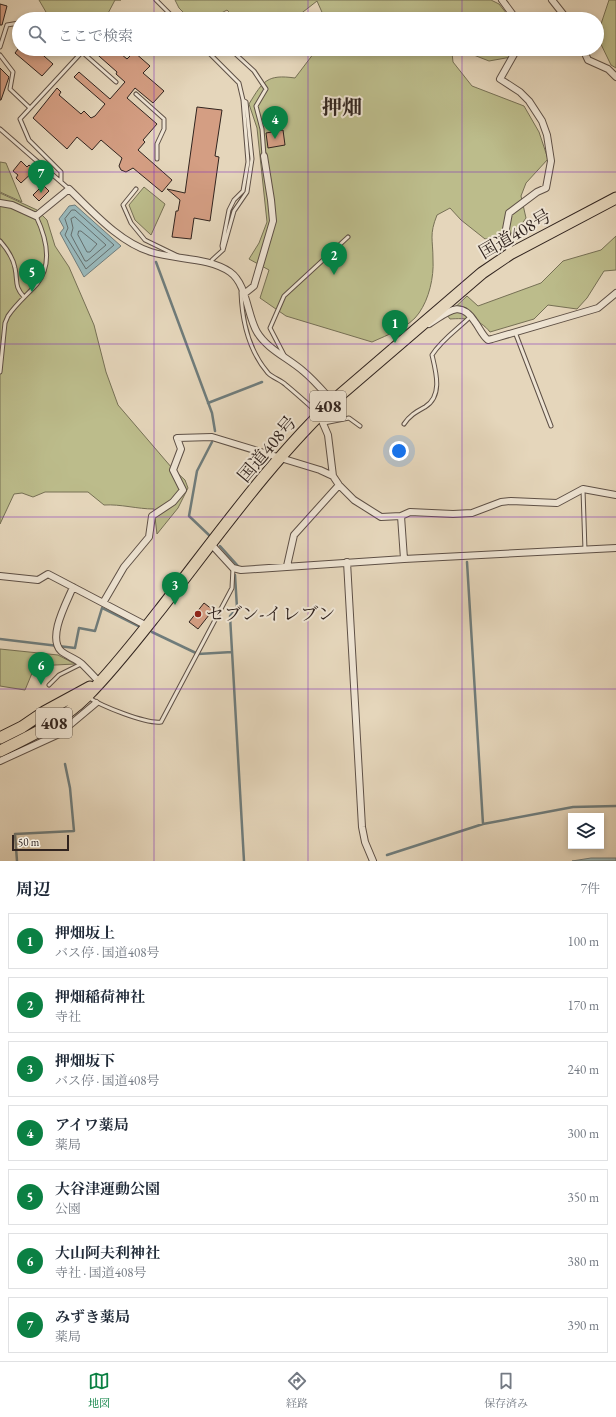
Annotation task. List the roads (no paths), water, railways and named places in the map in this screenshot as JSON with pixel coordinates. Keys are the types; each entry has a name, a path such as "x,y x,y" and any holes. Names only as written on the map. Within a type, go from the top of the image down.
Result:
{"highway":[{"name":"国道408号","path":"0,738 22,727 44,712 99,682 127,652 280,458 321,419 333,402 465,286 510,254 616,198"},
{"name":"国道408号","path":"0,751 54,723 91,700 99,682"}],"street":[{"path":"502,0 511,12"},
{"path":"552,0 561,12"},
{"path":"510,254 506,230 509,213 532,196 546,188 551,161 547,135 539,115 520,92 500,80 513,56"},
{"path":"586,56 588,60 608,70 616,77"},
{"path":"242,291 254,286 273,221 264,156"},
{"path":"0,203 12,205 36,216 69,189 94,213 134,246 152,252 211,265 234,275 247,300 250,319 264,342 285,356 311,378 333,402"},
{"path":"395,349 450,310 456,308 465,310 488,340 598,308 616,293"},
{"path":"321,419 328,435 333,476 339,485 354,500 381,518 401,516 410,512 453,514 472,512 502,502 511,501 557,503 566,500 583,489 616,495"},
{"path":"103,603 124,567 149,537 152,516 173,502 183,490 173,470 181,449 177,438 212,437 320,470 333,476"},
{"path":"287,566 294,535 339,485"},
{"path":"401,516 404,559"},
{"path":"211,544 233,568 241,570 347,562 616,548"},
{"path":"347,562 362,827 365,842 373,861"},
{"path":"0,576 38,580 48,574 148,626"},
{"path":"73,587 58,625 56,636 59,647 81,664 99,682"},
{"path":"0,761 59,734 91,700"}],"lane":[{"path":"156,0 168,12"},
{"path":"0,48 7,25 12,24"},
{"path":"0,54 13,72 10,89 30,108"},
{"path":"61,181 61,172 29,140 20,119 78,56"},
{"path":"87,56 116,82"},
{"path":"211,265 212,260 223,250 222,246 229,210 234,200 243,191 248,162 243,100 238,83 212,56"},
{"path":"238,56 254,71 266,89 256,106 262,129 264,156"},
{"path":"136,94 164,119 164,129 157,144 157,158"},
{"path":"0,129 69,189"},
{"path":"136,189 123,205 131,223 145,240 174,253 181,259"},
{"path":"0,372 5,323 13,308 43,275 47,260 45,242 36,216"},
{"path":"285,356 270,328 284,296 348,237"},
{"path":"0,241 11,256 15,267 16,286 24,297"},
{"path":"242,291 242,316 252,345 269,374 285,384 321,419 349,418 360,426"},
{"path":"404,424 409,416 427,406 435,397 437,377 432,355 439,343 452,335 471,316"},
{"path":"515,332 551,426"},
{"path":"583,489 584,550"},
{"path":"91,700 116,711 161,722 232,588 233,568"},
{"path":"49,684 59,676 81,664"}],"water":[{"path":"75,205 121,246 84,277 60,233 64,228 59,219 69,206"},
{"path":"591,858 616,858 616,861 572,861"}],"waterway":[{"path":"156,262 212,413 215,431"},
{"path":"208,403 262,382"},
{"path":"210,536 189,516 197,471 212,442"},
{"path":"220,546 238,566"},
{"path":"467,562 483,824"},
{"path":"235,575 237,608 230,616 244,861"},
{"path":"0,639 75,648 79,628 95,631 102,608 138,626"},
{"path":"152,632 198,654 232,652"},
{"path":"17,861 15,834 74,831 70,788 65,764"},
{"path":"387,855 483,824 573,807 616,806"}],"place":[{"name":"アイワ薬局","path":"275,139"},
{"name":"みずき薬局","path":"41,193"},
{"name":"押畑稲荷神社","path":"334,275"},
{"name":"大谷津運動公園","path":"32,292"},
{"name":"押畑坂上","path":"395,343"},
{"name":"押畑坂下","path":"175,605"},
{"name":"セブン-イレブン","path":"198,614"},
{"name":"大山阿夫利神社","path":"41,685"}],"district":[{"name":"押畑","path":"342,107"}]}
